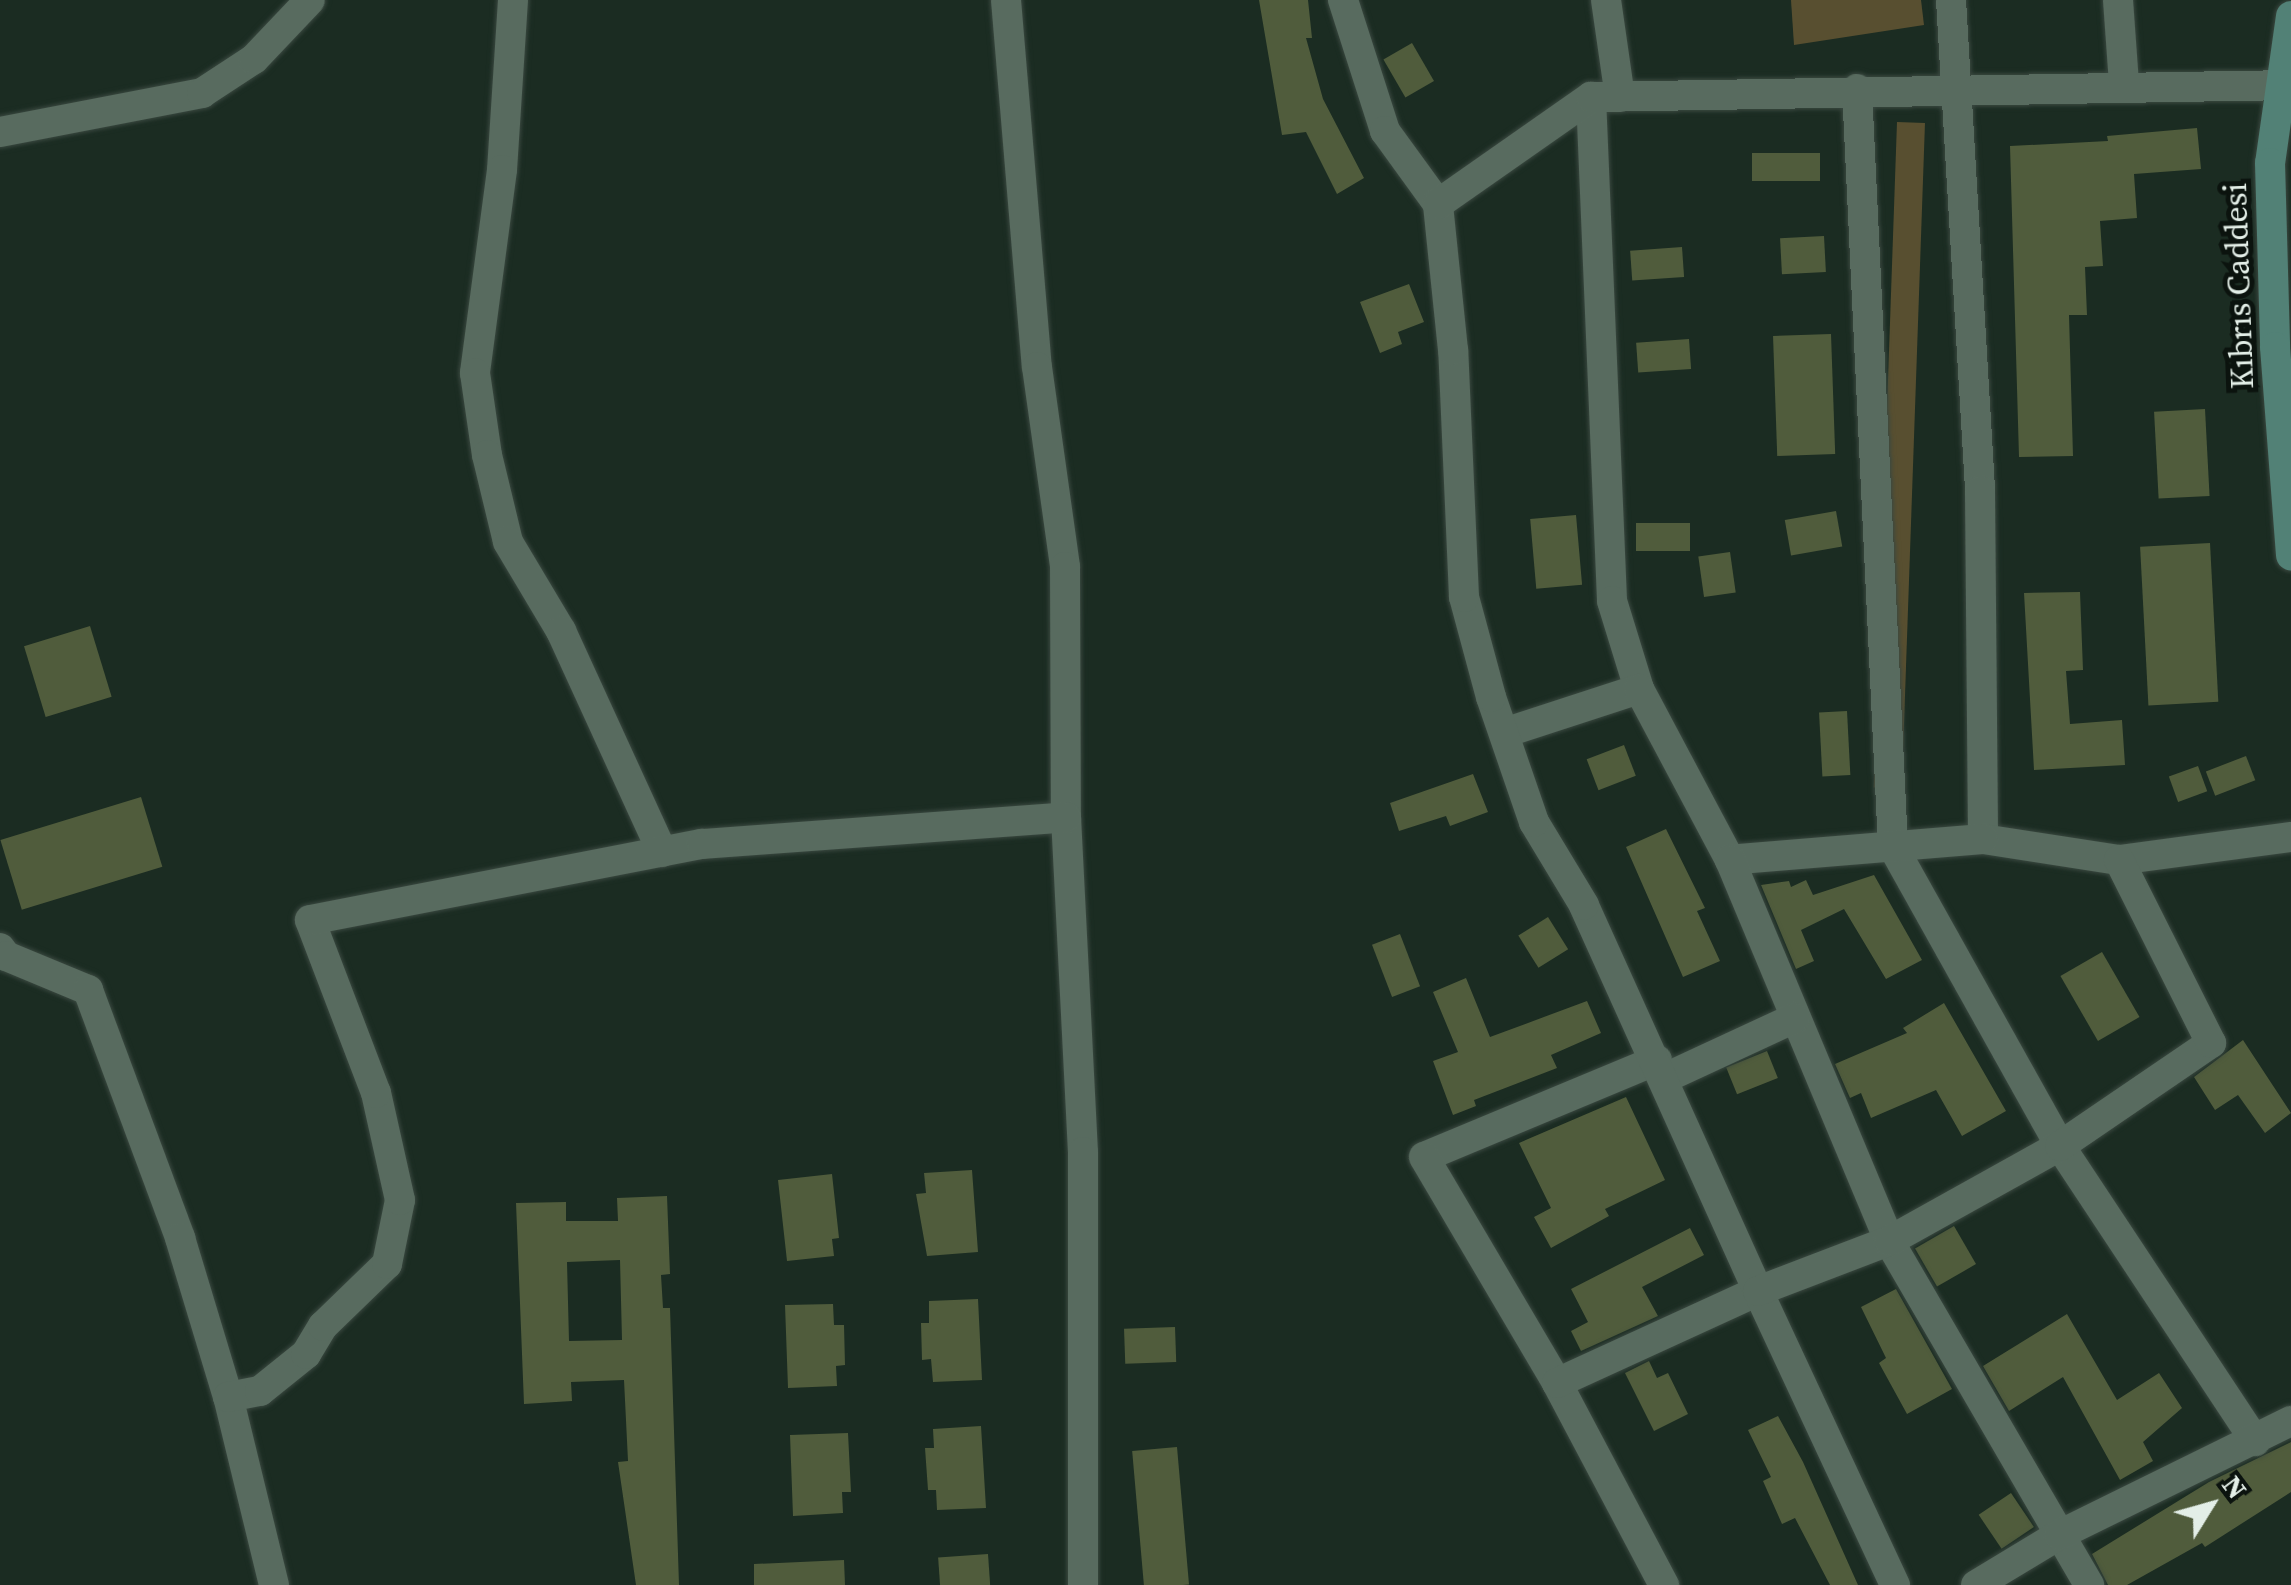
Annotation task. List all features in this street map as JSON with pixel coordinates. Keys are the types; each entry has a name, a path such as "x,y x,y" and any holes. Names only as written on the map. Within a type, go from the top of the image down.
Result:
{"main road":[{"name":"Kıbrıs Caddesi","path":"2291,16 2285,84 2270,163 2283,348 2291,555"}],"street":[{"path":"0,132 202,93 254,59 310,0"},
{"path":"513,0 502,170 476,373 487,455 508,542 562,631 662,852"},
{"path":"1006,0 1037,367 1065,568 1066,817 1082,1152 1083,1585"},
{"path":"1342,0 1385,131 1438,204 1453,350 1464,596 1534,822 1584,906 1895,1585"},
{"path":"1606,0 1612,602 1639,689 1730,860 1889,1241 2090,1585"},
{"path":"1951,0 1980,492 1983,839"},
{"path":"2118,0 2124,84"},
{"path":"1438,204 1605,97 2124,84 2285,84"},
{"path":"1857,90 1893,846 2060,1146 2254,1442"},
{"path":"1504,734 1639,689"},
{"path":"228,1397 260,1391 306,1354 323,1326 387,1264 400,1200 376,1093 310,920 662,852 1066,817"},
{"path":"1730,860 1983,839 2120,860 2291,837"},
{"path":"1557,1382 1758,1290 1889,1241 2060,1146 2211,1043 2120,860"},
{"path":"0,948 88,990 180,1238 228,1397 274,1585"},
{"path":"1664,1585 1557,1382 1424,1157 1796,1018"},
{"path":"1976,1585 2059,1535 2291,1421"}],"shaded area":[{"path":"1791,0 1921,0 1924,25 1794,45"},
{"path":"1897,122 1925,123 1902,789 1874,788"}],"building":[{"path":"1259,0 1308,0 1312,38 1306,38 1323,99 1364,178 1337,194 1306,132 1282,135"},
{"path":"1412,43 1434,81 1405,98 1383,60"},
{"path":"2197,128 2201,169 2134,174 2137,218 2100,221 2103,266 2085,267 2087,315 2069,315 2073,456 2019,457 2010,146 2108,141 2107,136"},
{"path":"1752,153 1820,153 1820,181 1752,181"},
{"path":"1824,236 1826,272 1782,274 1780,238"},
{"path":"1682,247 1684,277 1632,281 1630,251"},
{"path":"1409,284 1424,322 1398,332 1402,344 1380,353 1360,302"},
{"path":"1831,334 1835,454 1777,456 1773,336"},
{"path":"1689,339 1691,369 1638,373 1636,343"},
{"path":"2205,409 2210,496 2159,499 2154,412"},
{"path":"1836,511 1842,546 1791,555 1785,520"},
{"path":"1576,515 1582,585 1536,589 1530,519"},
{"path":"1636,523 1690,523 1690,551 1636,551"},
{"path":"2210,543 2218,702 2148,705 2140,547"},
{"path":"1730,552 1736,593 1704,597 1698,556"},
{"path":"2080,592 2083,670 2066,671 2070,724 2122,720 2125,765 2034,770 2024,593"},
{"path":"90,626 112,697 46,717 24,646"},
{"path":"1847,711 1850,775 1822,776 1819,712"},
{"path":"1624,745 1636,776 1598,790 1587,759"},
{"path":"2246,756 2255,780 2215,796 2206,771"},
{"path":"2198,766 2207,791 2178,802 2169,777"},
{"path":"1473,774 1488,812 1450,826 1446,816 1399,831 1390,803"},
{"path":"141,797 162,867 22,910 0,840"},
{"path":"1666,829 1705,908 1697,911 1720,961 1683,977 1626,847"},
{"path":"1874,875 1922,960 1886,979 1844,909 1801,930 1814,961 1796,969 1761,885 1789,881 1791,887 1806,880 1813,895"},
{"path":"1548,917 1568,949 1538,968 1518,936"},
{"path":"1400,934 1420,986 1392,997 1372,945"},
{"path":"2102,952 2140,1017 2098,1041 2060,976"},
{"path":"1466,978 1490,1037 1587,1001 1601,1033 1551,1055 1557,1068 1474,1100 1476,1106 1453,1115 1433,1061 1458,1052 1433,992"},
{"path":"1944,1003 2006,1111 1962,1136 1936,1090 1871,1118 1861,1093 1850,1098 1835,1064 1907,1033 1903,1028"},
{"path":"2243,1040 2291,1113 2265,1133 2238,1095 2215,1110 2194,1077"},
{"path":"1767,1051 1778,1078 1737,1094 1726,1067"},
{"path":"1626,1097 1665,1180 1605,1209 1609,1216 1551,1248 1534,1217 1551,1208 1519,1143"},
{"path":"972,1170 978,1252 927,1256 916,1194 926,1193 924,1173"},
{"path":"832,1174 839,1238 832,1239 834,1256 787,1261 778,1180"},
{"path":"667,1196 670,1274 661,1275 663,1308 670,1308 679,1585 636,1585 618,1462 628,1461 624,1380 571,1382 572,1401 524,1404 516,1203 566,1202 566,1221 618,1221 617,1198","holes":["620,1260 622,1340 569,1341 567,1262"]},
{"path":"1954,1226 1976,1264 1937,1287 1915,1248"},
{"path":"1690,1228 1704,1255 1642,1287 1658,1316 1581,1351 1571,1331 1588,1322 1571,1289"},
{"path":"1896,1289 1952,1389 1907,1414 1879,1363 1886,1358 1861,1307"},
{"path":"978,1299 982,1380 933,1382 931,1359 922,1360 921,1323 929,1323 929,1301"},
{"path":"833,1304 834,1325 844,1325 845,1365 836,1366 837,1386 788,1388 785,1305"},
{"path":"2067,1314 2117,1400 2159,1373 2182,1408 2143,1442 2153,1461 2120,1480 2063,1377 2009,1411 1983,1366"},
{"path":"1175,1327 1176,1362 1125,1364 1124,1329"},
{"path":"1649,1361 1657,1378 1668,1373 1688,1414 1654,1431 1625,1373"},
{"path":"1778,1416 1858,1585 1830,1585 1795,1518 1782,1524 1763,1481 1771,1477 1748,1430"},
{"path":"981,1426 986,1508 937,1510 936,1490 928,1490 925,1448 934,1448 933,1429"},
{"path":"848,1433 851,1492 842,1492 843,1513 793,1516 790,1435"},
{"path":"2291,1442 2291,1492 2205,1547 2202,1543 2127,1585 2108,1585 2092,1554 2209,1482"},
{"path":"1177,1447 1189,1584 1144,1585 1132,1451"},
{"path":"2011,1493 2034,1527 2002,1549 1979,1515"},
{"path":"988,1554 990,1585 940,1585 938,1557"},
{"path":"844,1560 845,1585 754,1585 754,1564"}]}
